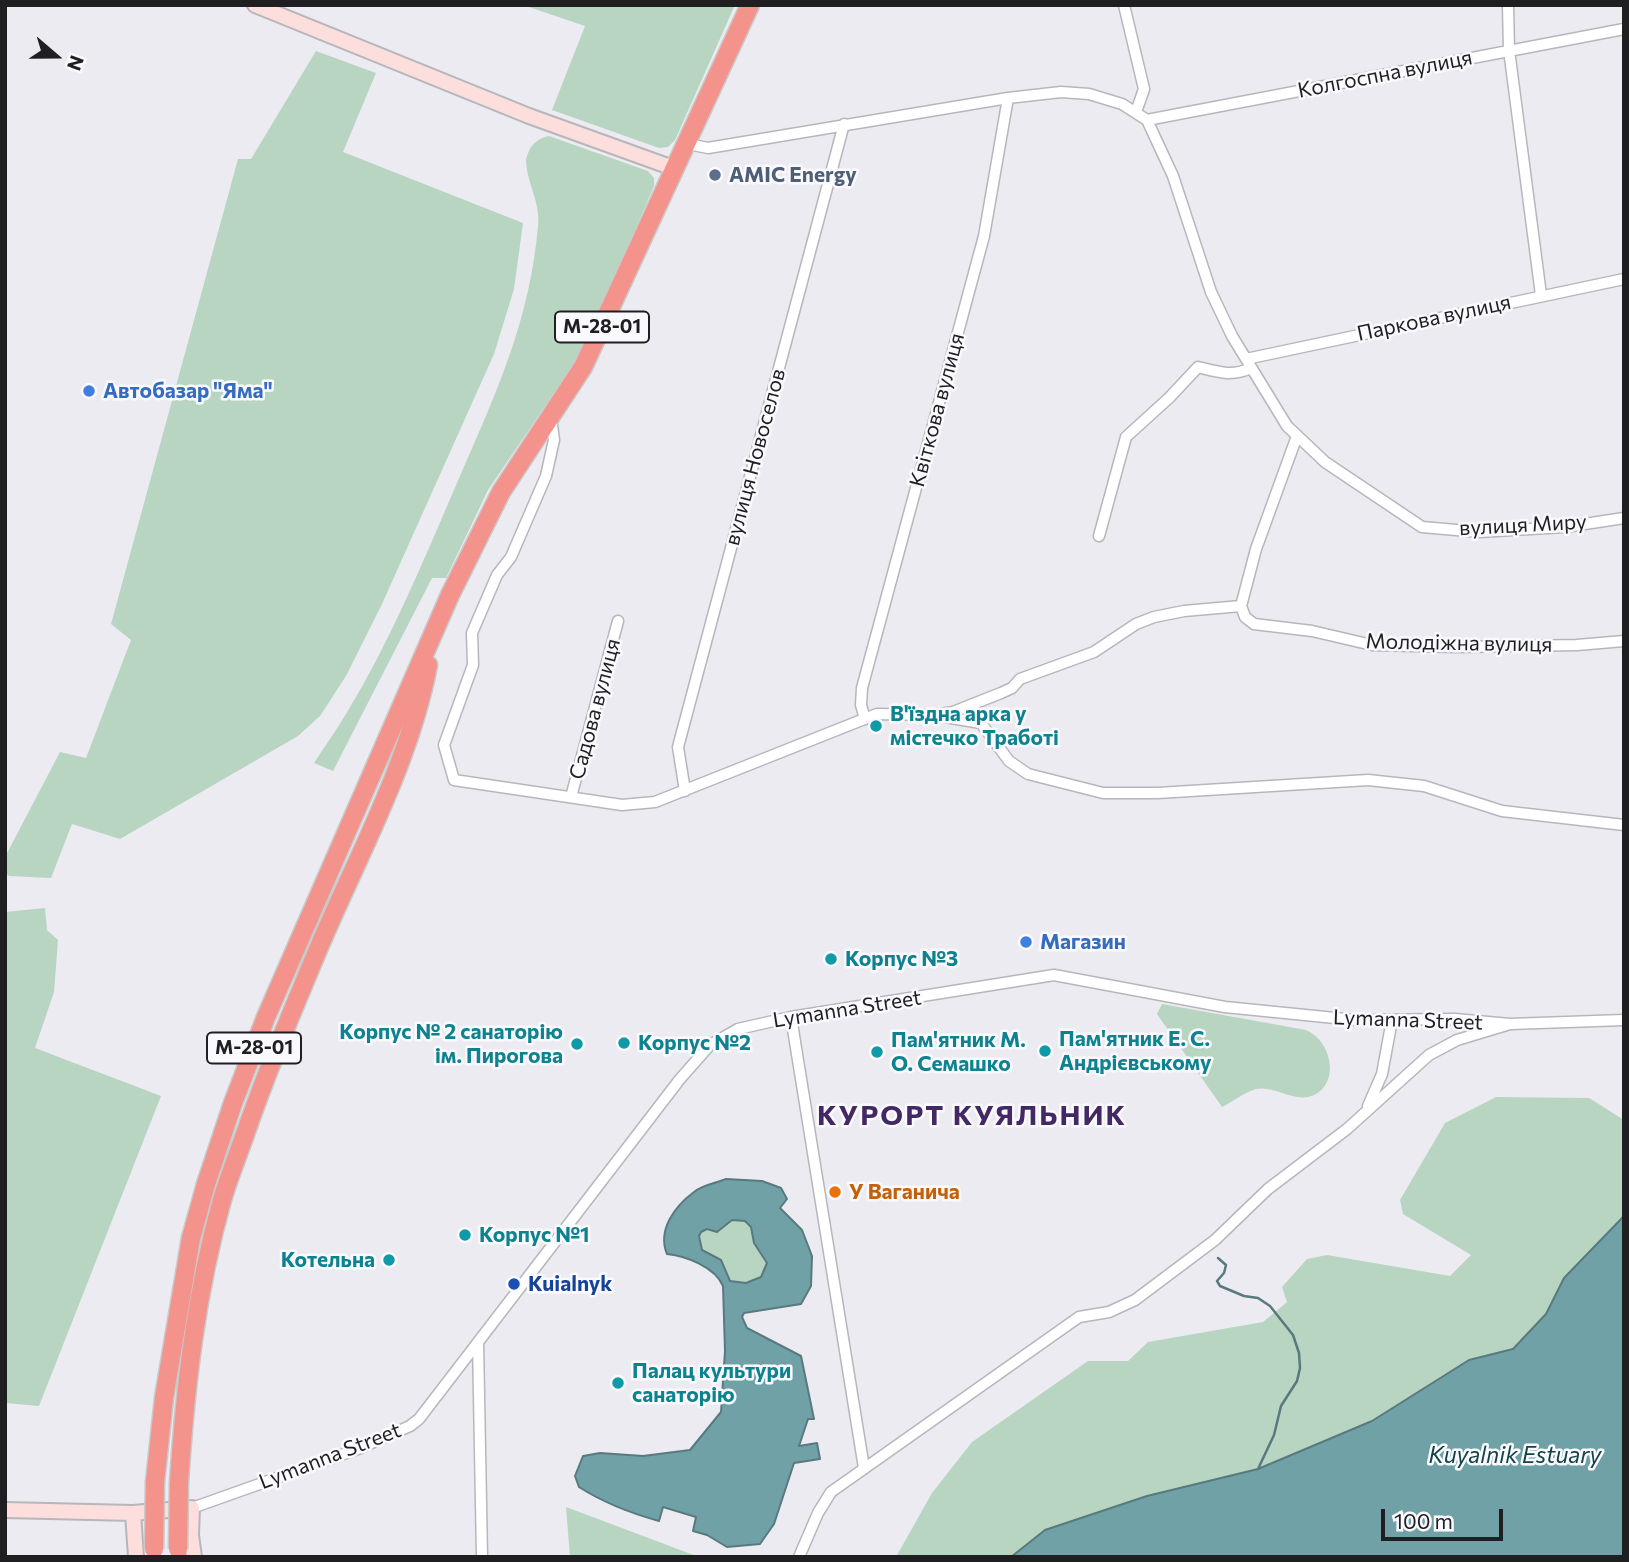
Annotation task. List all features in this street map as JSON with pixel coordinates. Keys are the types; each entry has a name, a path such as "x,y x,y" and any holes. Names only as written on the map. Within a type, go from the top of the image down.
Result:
{"highway":[{"name":"М-28-01","path":"154,1553 155,1482 164,1398 191,1238 233,1103 266,1017 450,595 502,492 583,367 750,5"},
{"name":"М-28-01","path":"177,1553 178,1483 194,1327 222,1199 283,1032 341,893 406,750 422,695 433,638"}],"street":[{"path":"255,5 529,116 676,169"},
{"path":"1124,5 1144,89 1136,112"},
{"path":"1508,5 1509,50 1541,295"},
{"name":"Колгоспна вулиця","path":"1147,120 1624,29"},
{"path":"551,417 554,440 546,476 511,557 497,575 472,633 473,665 444,745 454,780 622,804 655,803 872,719 936,715 982,702 1012,688 1020,679 1031,674 1094,653 1136,624 1154,617 1184,611 1241,606 1256,549 1297,436 1287,426 1232,336 1211,292 1177,188 1147,120 1122,104 1089,94 1061,92 844,124 708,148 688,144"},
{"name":"Квіткова вулиця","path":"872,719 861,705 862,688 984,236 1008,98"},
{"name":"вулиця Новоселов","path":"685,791 678,747 844,124"},
{"name":"Паркова вулиця","path":"1099,536 1126,437 1198,367 1237,374 1249,363 1541,295 1624,279"},
{"name":"вулиця Миру","path":"1297,436 1325,462 1422,527 1479,532 1565,527 1624,518"},
{"name":"Молодіжна вулиця","path":"1241,606 1245,617 1254,624 1312,631 1372,645 1456,648 1577,645 1624,640"},
{"name":"Садова вулиця","path":"572,797 618,621"},
{"path":"982,702 981,723 1009,761 1028,774 1103,793 1158,793 1368,780 1424,786 1502,811 1624,825"},
{"path":"936,715 981,723"},
{"name":"Lymanna Street","path":"5,1510 133,1513 192,1508 358,1449 410,1426 427,1408 695,1061 710,1045 738,1029 791,1017 1054,975 1225,1007 1354,1020 1455,1019 1510,1024"},
{"path":"791,1017 864,1468"},
{"path":"1364,1112 1382,1074 1392,1020"},
{"path":"799,1557 828,1496 1079,1317 1109,1312 1135,1300 1215,1240 1268,1189 1347,1129 1429,1055 1457,1040 1510,1024 1624,1020"},
{"path":"478,1342 482,1557"},
{"path":"192,1508 191,1535 194,1557"},
{"path":"133,1513 136,1557"}],"green space":[{"path":"523,5 735,5 675,140 668,147 659,148 552,110 585,26"},
{"path":"316,51 376,73 343,152 523,223 514,289 494,354 382,604 346,676 320,716 298,736 120,839 72,824 51,878 9,876 5,872 5,857 60,752 86,758 131,640 111,624 238,159 251,159"},
{"path":"549,136 648,171 654,178 654,186 583,350 488,490 446,578 432,578 333,771 314,763 363,685 394,625 476,439 511,351 528,291 538,226 526,159 534,144"},
{"path":"45,908 47,930 58,940 54,992 35,1048 161,1096 39,1406 5,1403 5,912"},
{"path":"1162,1004 1306,1030 1315,1035 1327,1052 1330,1072 1327,1081 1322,1089 1307,1097 1263,1088 1222,1107 1157,1014"},
{"path":"1496,1097 1589,1098 1624,1120 1624,1216 1564,1277 1546,1314 1513,1349 1469,1361 1372,1421 1258,1469 1147,1496 1045,1530 1010,1557 896,1557 932,1493 972,1442 1088,1361 1128,1361 1148,1342 1263,1322 1287,1302 1282,1287 1307,1259 1327,1255 1450,1276 1471,1255 1403,1214 1400,1200 1445,1123"},
{"path":"745,1221 751,1227 754,1243 767,1263 761,1277 746,1284 730,1281 720,1262 702,1250 699,1236 701,1232 721,1229 726,1222"},
{"path":"566,1507 699,1557 570,1557"}],"water":[{"path":"726,1179 762,1181 781,1188 787,1199 780,1208 802,1230 812,1256 811,1286 801,1304 744,1313 742,1317 747,1328 801,1356 814,1419 808,1419 799,1446 817,1443 820,1459 794,1463 774,1524 760,1544 727,1547 707,1535 693,1531 696,1517 663,1507 659,1521 638,1515 579,1487 575,1476 583,1456 600,1453 643,1456 690,1450 721,1412 725,1351 723,1286 707,1268 683,1257 667,1254 664,1236 674,1211 687,1198 701,1188","holes":["732,1220 745,1221 751,1227 754,1243 767,1263 761,1277 746,1283 730,1281 721,1260 702,1250 699,1236 707,1229 717,1232"]},
{"name":"Kuyalnik Estuary","path":"1624,1216 1624,1557 1011,1557 1045,1530 1147,1496 1258,1469 1372,1421 1469,1360 1513,1349 1546,1314 1564,1278"}],"waterway":[{"path":"1218,1258 1226,1265 1224,1273 1217,1281 1220,1286 1244,1296 1258,1298 1270,1306 1293,1335 1299,1353 1297,1381 1281,1406 1274,1435 1258,1469"}],"place":[{"name":"AMIC Energy","path":"715,175"},
{"name":"Автобазар \"Яма\"","path":"89,391"},
{"name":"В'їздна арка у містечко Тработі","path":"876,726"},
{"name":"Магазин","path":"1026,942"},
{"name":"Корпус №3","path":"831,959"},
{"name":"Корпус №2","path":"624,1043"},
{"name":"Корпус № 2 санаторію ім. Пирогова","path":"577,1044"},
{"name":"Пам'ятник Е. С. Андрієвському","path":"1045,1051"},
{"name":"Пам'ятник М. О. Семашко","path":"877,1052"},
{"name":"У Ваганича","path":"835,1192"},
{"name":"Корпус №1","path":"465,1235"},
{"name":"Котельна","path":"389,1260"},
{"name":"Kuialnyk","path":"514,1284"},
{"name":"Палац культури санаторію","path":"618,1383"}],"district":[{"name":"КУРОРТ КУЯЛЬНИК","path":"972,1116"}]}
